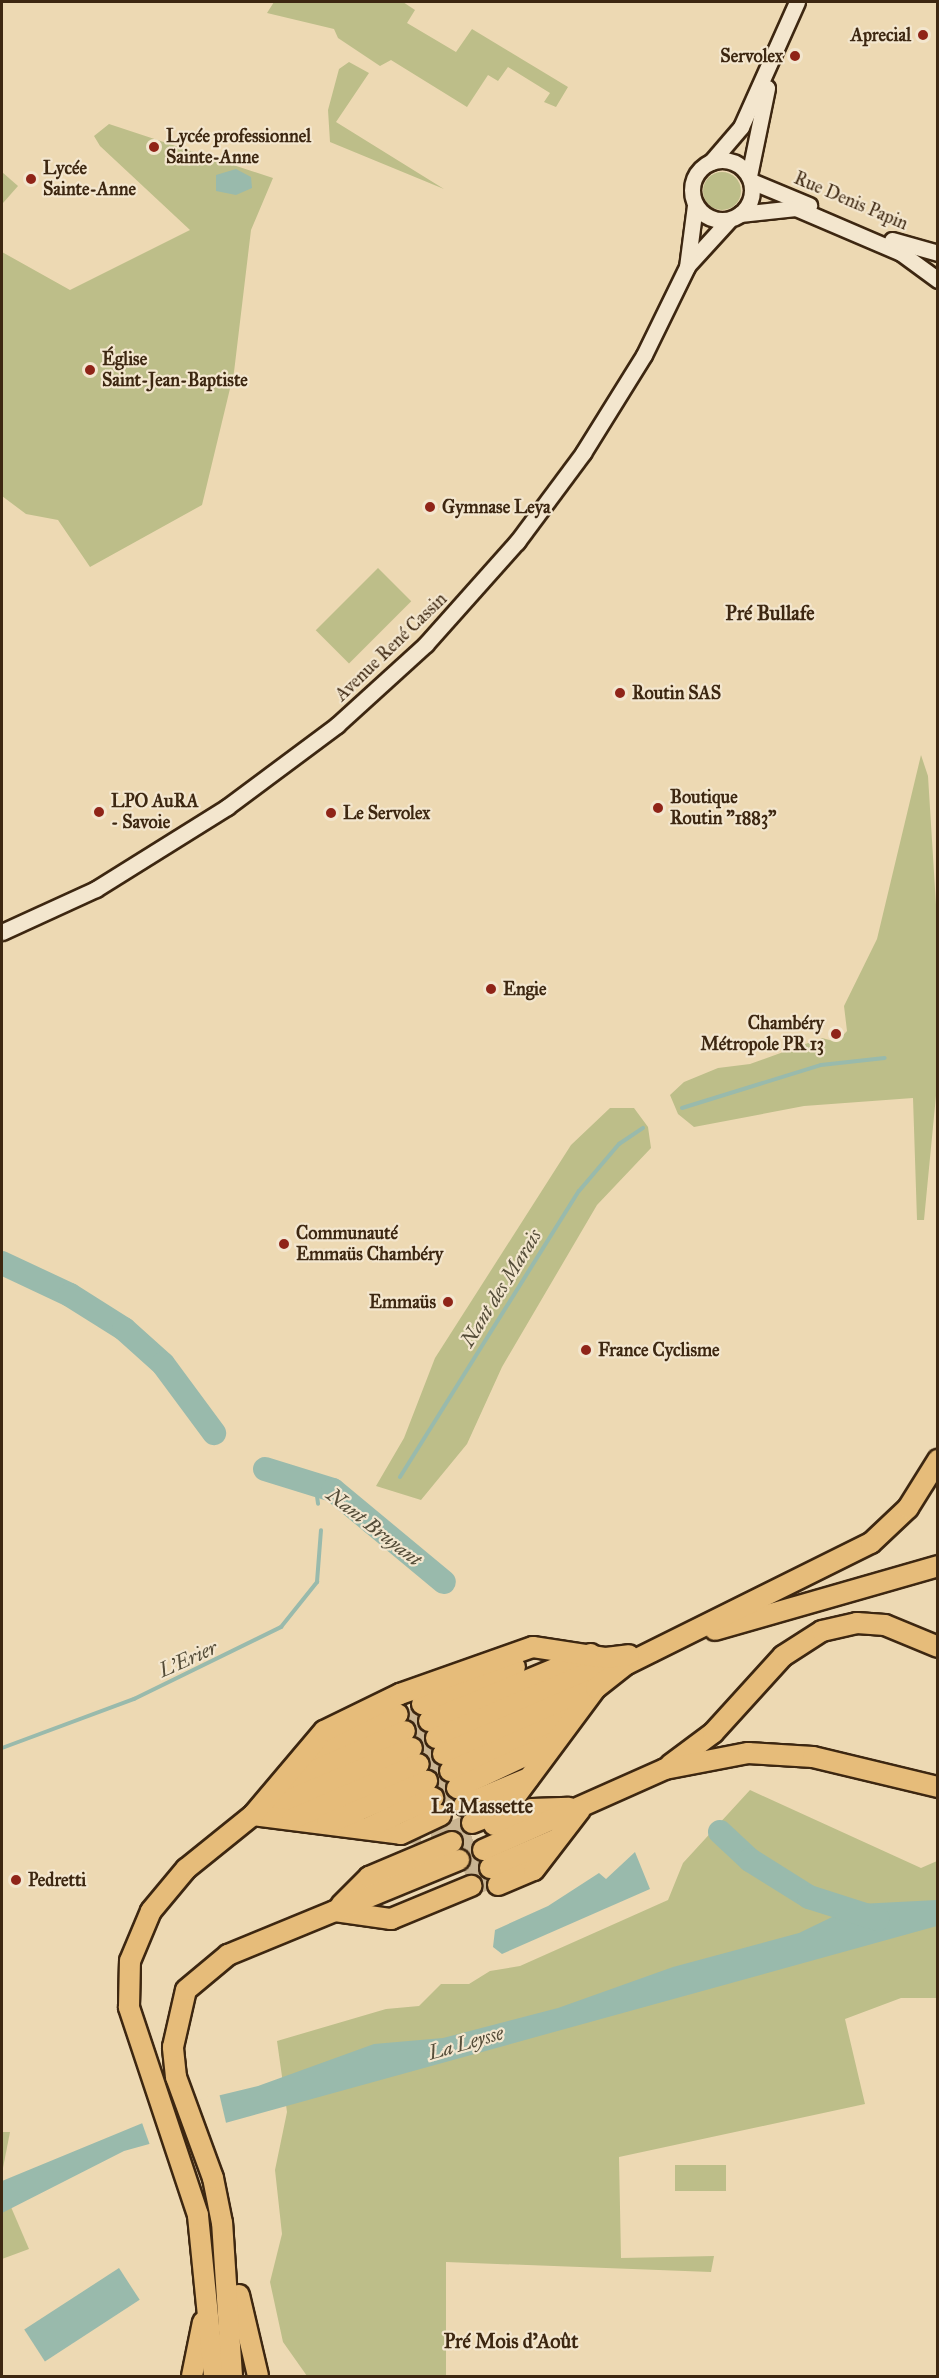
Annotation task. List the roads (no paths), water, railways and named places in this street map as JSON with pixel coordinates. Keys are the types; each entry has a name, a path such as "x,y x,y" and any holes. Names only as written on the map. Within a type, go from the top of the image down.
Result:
{"highway":[{"path":"441,1750 628,1660 672,1642 871,1543 908,1508 938,1460"},
{"path":"672,1642 938,1566"},
{"path":"485,1854 564,1831 665,1769 713,1733 783,1656 822,1631 857,1623 885,1624 938,1647"},
{"path":"307,1804 324,1731 400,1694 577,1651 628,1660"},
{"path":"441,1750 577,1651"},
{"path":"441,1750 577,1651"},
{"path":"485,1854 506,1809 543,1758 575,1716 628,1660"},
{"path":"441,1750 575,1716"},
{"path":"441,1750 575,1716"},
{"path":"441,1750 543,1758"},
{"path":"441,1750 529,1778"},
{"path":"665,1769 777,1752 938,1787"},
{"path":"307,1804 418,1760"},
{"path":"307,1804 418,1760"},
{"path":"307,1804 401,1834 418,1760"},
{"path":"307,1804 418,1760"},
{"path":"307,1804 418,1760"},
{"path":"214,2376 206,2256 190,2183 129,2007 128,1974 139,1936 180,1876 307,1804 418,1760"},
{"path":"485,1854 532,1809 557,1808 564,1831"},
{"path":"485,1854 564,1831"},
{"path":"363,1915 352,1894 369,1877 463,1869"},
{"path":"258,2376 213,2178 176,2077 173,2047 179,2007 204,1971 228,1955 363,1915 463,1869"},
{"path":"363,1915 463,1869"},
{"path":"222,2223 232,2376"},
{"path":"192,2376 204,2316 206,2256"}],"main road":[{"path":"778,50 753,138 751,199 734,217 710,218 696,205 692,186 741,127 778,50 797,2"},
{"path":"711,162 732,162 750,178"},
{"name":"Rue Denis Papin","path":"750,178 907,246 938,253"},
{"name":"Avenue René Cassin","path":"687,267 696,205"},
{"name":"Rue Denis Papin","path":"734,217 796,208 901,254 938,280"},
{"name":"Avenue René Cassin","path":"2,932 96,889 227,807 337,726 426,644 517,542 583,453 644,355 687,267 734,217"}],"water":[{"path":"236,169 251,177 252,188 236,195 216,191 216,175"},
{"path":"635,1852 650,1889 502,1954 493,1947 495,1930 548,1906 599,1873 606,1879"},
{"name":"La Leysse","path":"937,1900 937,1926 124,2151 2,2213 2,2181 196,2101 258,2086 374,2044 443,2038 558,2008 673,1967 799,1933 859,1904"},
{"path":"119,2268 140,2300 45,2361 24,2330"}],"waterway":[{"name":"Nant des Marais","path":"682,1108 821,1065 885,1058"},
{"name":"Nant des Marais","path":"400,1477 579,1191 619,1144 643,1128"},
{"name":"Nant Bruyant","path":"2,1263 70,1295 124,1329 163,1364 214,1433"},
{"name":"Nant Bruyant","path":"265,1469 333,1490 444,1582"},
{"path":"315,1482 318,1504"},
{"name":"L'Erier","path":"2,1748 134,1699 281,1627 317,1582 321,1530"},
{"name":"Nant Bruyant","path":"720,1832 750,1860 809,1897 878,1919"}],"tunnel":[{"path":"402,1723 425,1713"},
{"path":"409,1739 432,1729"},
{"path":"416,1756 439,1746"},
{"path":"423,1773 446,1763"},
{"path":"430,1790 453,1779"},
{"path":"437,1807 460,1796"},
{"path":"401,1834 448,1833 472,1823"},
{"path":"456,1851 479,1841"},
{"path":"463,1869 487,1859"},
{"path":"471,1886 494,1877"}],"place":[{"name":"Aprecial","path":"923,35"},
{"name":"Servolex","path":"795,56"},
{"name":"Lycée professionnel Sainte-Anne","path":"154,147"},
{"name":"Lycée Sainte-Anne","path":"31,179"},
{"name":"Église Saint-Jean-Baptiste","path":"90,370"},
{"name":"Gymnase Leya","path":"430,507"},
{"name":"Routin SAS","path":"620,693"},
{"name":"Boutique Routin \"1883\"","path":"658,808"},
{"name":"LPO AuRA - Savoie","path":"99,812"},
{"name":"Le Servolex","path":"331,813"},
{"name":"Engie","path":"491,989"},
{"name":"Chambéry Métropole PR 13","path":"836,1034"},
{"name":"Communauté Emmaüs Chambéry","path":"284,1244"},
{"name":"Emmaüs","path":"448,1302"},
{"name":"France Cyclisme","path":"586,1350"},
{"name":"Pedretti","path":"16,1880"}],"district":[{"name":"Pré Bullafe","path":"770,613"},
{"name":"La Massette","path":"482,1806"},
{"name":"Pré Mois d'Août","path":"511,2341"}]}
